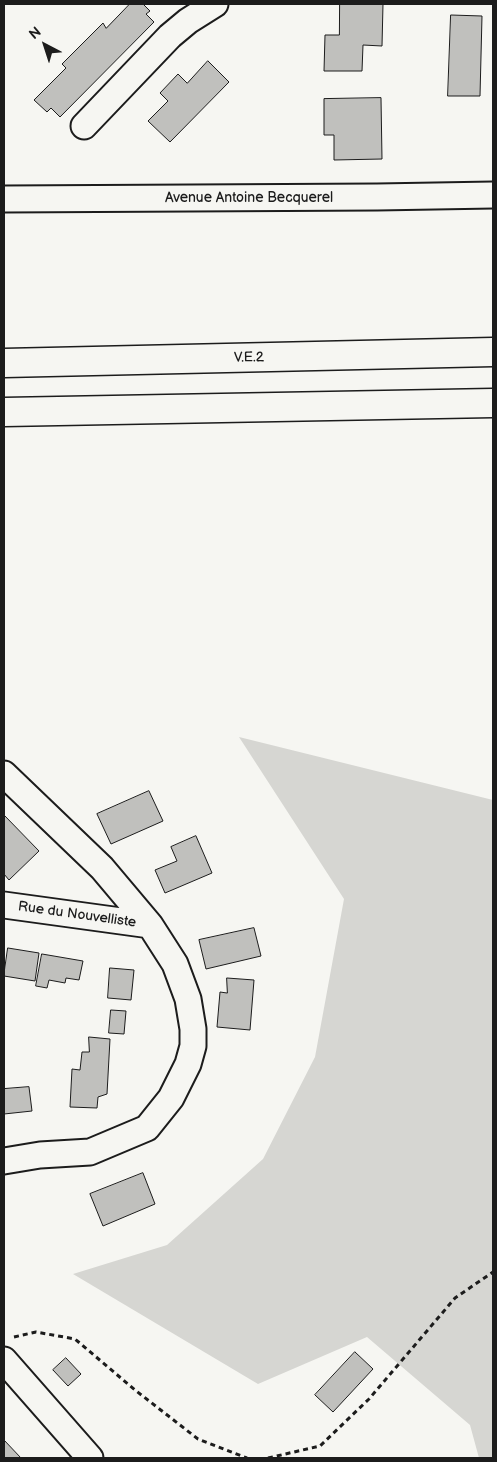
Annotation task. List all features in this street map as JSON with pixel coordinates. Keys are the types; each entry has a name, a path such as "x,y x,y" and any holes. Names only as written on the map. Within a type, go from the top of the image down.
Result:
{"highway":[{"name":"V.E.2","path":"4,362 493,352"},
{"path":"4,412 493,403"}],"street":[{"path":"84,126 170,36 188,21 215,4"},
{"name":"Avenue Antoine Becquerel","path":"4,199 493,195"},
{"path":"4,774 102,868 150,925 175,964 188,999 193,1029 193,1046 188,1064 171,1098 147,1128 90,1152 40,1155 4,1161"},
{"name":"Rue du Nouvelliste","path":"4,905 150,925"},
{"path":"8,1349 90,1458"}],"path":[{"path":"268,1458 320,1446 369,1399 455,1298 493,1272"},
{"path":"8,1349 36,1332 74,1339 198,1439 247,1458"}],"shaded area":[{"path":"239,737 493,800 493,1458 479,1458 470,1425 367,1337 258,1384 73,1274 167,1245 263,1159 315,1057 344,899"}],"building":[{"path":"130,4 143,4 150,11 146,14 154,22 60,117 51,108 47,112 34,100 66,68 62,64 103,23 106,28"},
{"path":"340,4 383,4 382,46 363,45 362,71 324,71 325,35 339,35"},
{"path":"451,15 482,16 480,96 448,96"},
{"path":"208,61 229,82 170,142 148,121 168,101 160,93 178,74 187,83"},
{"path":"381,98 382,159 334,160 334,135 324,135 324,99"},
{"path":"149,791 163,821 111,844 97,814"},
{"path":"4,815 39,851 9,880 4,874"},
{"path":"196,836 212,873 165,893 155,870 177,861 171,847"},
{"path":"254,928 261,956 206,969 199,940"},
{"path":"8,948 39,953 35,981 4,976"},
{"path":"42,954 83,961 79,980 66,978 65,983 49,980 47,988 36,986"},
{"path":"110,968 134,970 131,1000 108,998"},
{"path":"227,978 254,980 250,1030 217,1027 220,992 227,993"},
{"path":"111,1010 126,1011 124,1034 109,1033"},
{"path":"89,1037 110,1039 107,1094 98,1097 97,1108 70,1107 72,1069 80,1070 82,1052 89,1052"},
{"path":"29,1087 32,1111 4,1114 4,1089"},
{"path":"143,1173 155,1204 103,1226 90,1194"},
{"path":"355,1352 373,1369 333,1412 315,1395"},
{"path":"66,1358 81,1374 68,1386 53,1370"},
{"path":"4,1440 21,1458 4,1458"}]}
